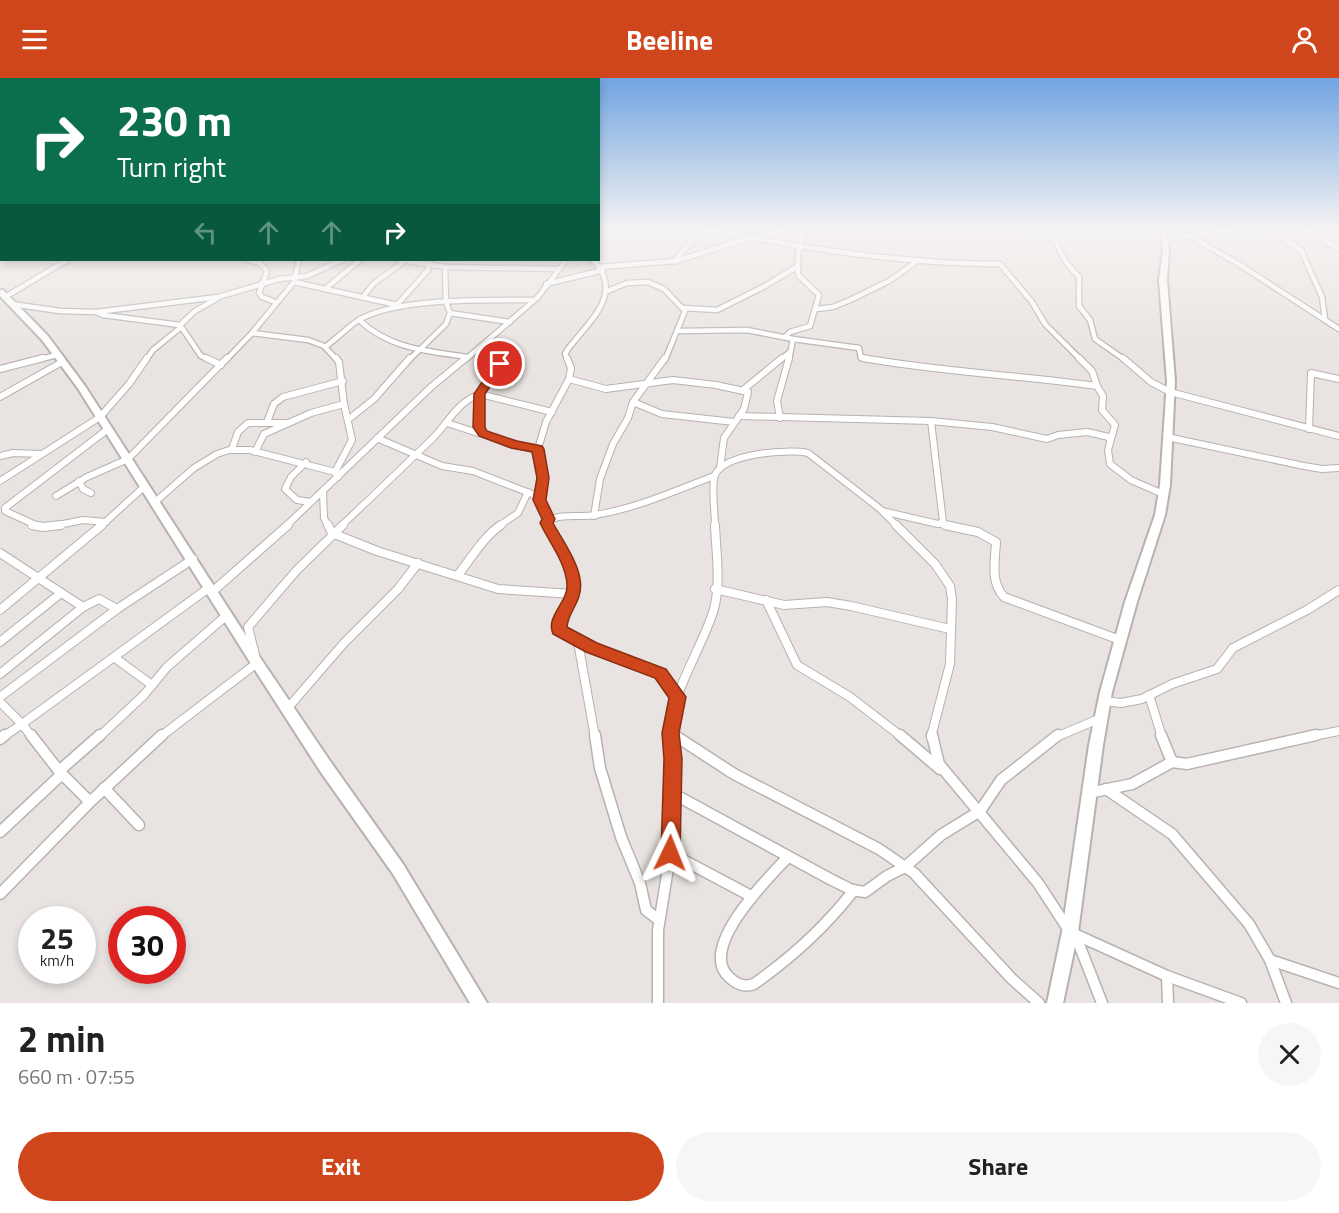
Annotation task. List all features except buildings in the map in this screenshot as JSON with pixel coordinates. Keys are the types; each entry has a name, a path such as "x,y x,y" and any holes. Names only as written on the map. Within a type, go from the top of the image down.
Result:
{"street":[{"path":"5,298 49,271"},
{"path":"267,271 259,293 262,297 275,302"},
{"path":"56,496 79,481 128,459 252,333 294,280 296,271"},
{"path":"294,280 318,271"},
{"path":"326,289 347,271"},
{"path":"363,297 373,284 390,271"},
{"path":"395,307 427,271"},
{"path":"446,271 446,302 451,314"},
{"path":"0,739 211,589 323,491 337,474 431,387 534,300 556,271"},
{"path":"546,284 591,271"},
{"path":"539,500 543,478 538,449 546,422 569,379 571,368 565,354 567,348 594,320 605,292 606,280 603,271"},
{"path":"605,292 630,281 643,280 666,289 670,296 684,308 717,310 789,271"},
{"path":"785,337 790,332 810,326 816,309 818,292 799,278 798,271"},
{"path":"816,309 829,309 848,302 874,286 891,280 901,271"},
{"path":"1006,271 1032,302 1045,324 1092,371 1103,396 1102,410 1115,425 1108,458 1113,468 1163,494"},
{"path":"1074,271 1079,277 1079,306 1090,320 1095,339 1118,354 1141,375 1170,392 1339,436"},
{"path":"1055,1003 1073,933 1089,793 1104,701 1120,640 1160,515 1170,392 1163,271"},
{"path":"1249,271 1339,329"},
{"path":"1311,271 1322,297 1325,320"},
{"path":"5,298 60,311 96,312 226,295 279,279 294,280 395,307"},
{"path":"0,481 100,417 129,384 153,350 195,311 226,295"},
{"path":"5,298 45,338 81,386 287,709 398,868 479,1003"},
{"path":"349,419 374,399 420,349 442,330 451,314 463,300"},
{"path":"325,347 359,320 395,307 463,300 534,300"},
{"path":"594,516 603,472 619,433 632,410 633,402 664,362 679,331 684,308"},
{"path":"96,312 103,315 180,326 201,357 221,365"},
{"path":"451,314 510,322"},
{"path":"359,320 368,330 390,344 468,357"},
{"path":"679,331 747,330 855,347 861,350 861,357 866,359 995,376 1032,377 1097,386"},
{"path":"252,333 308,340 325,347 339,363 344,404 352,440 337,474"},
{"path":"780,418 777,401 793,339"},
{"path":"479,348 500,360 480,394 479,424 483,434"},
{"path":"743,390 791,351"},
{"path":"0,369 59,358"},
{"path":"0,397 59,358"},
{"path":"1309,429 1311,373 1339,379"},
{"path":"569,379 606,389 673,380 743,390 747,392 748,397 723,441 717,472 714,608 678,697 670,733 673,759 670,853 659,921 658,1003"},
{"path":"267,422 274,404 283,397 343,381"},
{"path":"257,663 248,627 291,574 332,533 387,484 472,395 480,394 552,412"},
{"path":"633,402 662,414 734,422"},
{"path":"255,452 264,434 311,413 344,404"},
{"path":"739,416 851,417 931,421 992,427 1047,439 1058,435 1087,432 1109,437 1110,440"},
{"path":"931,421 943,522 940,524"},
{"path":"232,449 238,432 248,423 290,423"},
{"path":"447,423 515,445 538,449"},
{"path":"106,522 77,519 49,527 36,526 5,511 5,507 108,429"},
{"path":"1167,437 1304,466 1322,469 1339,468"},
{"path":"377,438 442,466 473,471 528,492 539,500 549,519"},
{"path":"155,502 193,470 220,453 232,449 306,462 337,474"},
{"path":"549,519 594,516 648,503 717,472 728,463 758,454 794,450 808,453 881,510 926,553 950,586 952,599 950,664 931,738 936,759 1038,883 1073,933 1102,1003"},
{"path":"0,456 13,453 41,454"},
{"path":"306,462 291,477 285,489 297,500 311,502"},
{"path":"79,481 83,489 91,493"},
{"path":"0,609 106,522 145,486"},
{"path":"323,491 324,518 332,533 498,590 573,594"},
{"path":"457,576 492,530 518,513 528,492"},
{"path":"881,510 991,537 996,542 995,582 998,592 1004,597 1120,640"},
{"path":"549,519 546,523 568,565 574,585 573,594 560,620 559,630 578,642 660,674 678,697"},
{"path":"0,553 83,607"},
{"path":"0,697 117,609 192,559"},
{"path":"287,709 344,643 398,590 418,563"},
{"path":"715,589 784,605 812,602 835,603 950,629"},
{"path":"1104,701 1121,703 1149,695 1172,684 1217,669 1233,648 1339,590"},
{"path":"0,642 61,592"},
{"path":"0,674 83,607 99,598 117,609"},
{"path":"766,600 797,665 850,697 947,774"},
{"path":"0,832 60,772 108,729 180,655 227,615"},
{"path":"578,642 586,677 600,768 621,837 640,883 646,910 659,921"},
{"path":"115,658 152,685"},
{"path":"0,894 89,801 216,690 257,663"},
{"path":"1149,695 1172,762"},
{"path":"0,702 60,772 89,801"},
{"path":"672,793 788,857 854,890 865,892 887,876 905,867 941,836 980,811 1001,780 1060,734 1101,717"},
{"path":"1089,793 1132,784 1172,762 1195,763 1262,746 1339,731"},
{"path":"670,733 734,774 879,849 905,867 942,903 1012,979 1039,1003"},
{"path":"104,788 139,825"},
{"path":"1106,789 1172,834 1249,924 1270,960 1286,1003"},
{"path":"670,853 751,896"},
{"path":"788,857 751,896 734,918 727,935 722,962 726,975 743,986 751,986 784,961 840,908 854,890"},
{"path":"1073,933 1167,976 1241,1003"},
{"path":"1270,960 1339,983"},
{"path":"1167,976 1168,1003"}],"route":[{"path":"500,364 480,394 479,427 483,434 515,445 538,449 543,478 539,500 542,501 549,519 546,523 568,565 574,585 572,597 560,620 559,630 578,642 660,674 678,697 670,733 673,759 670,853"}]}
